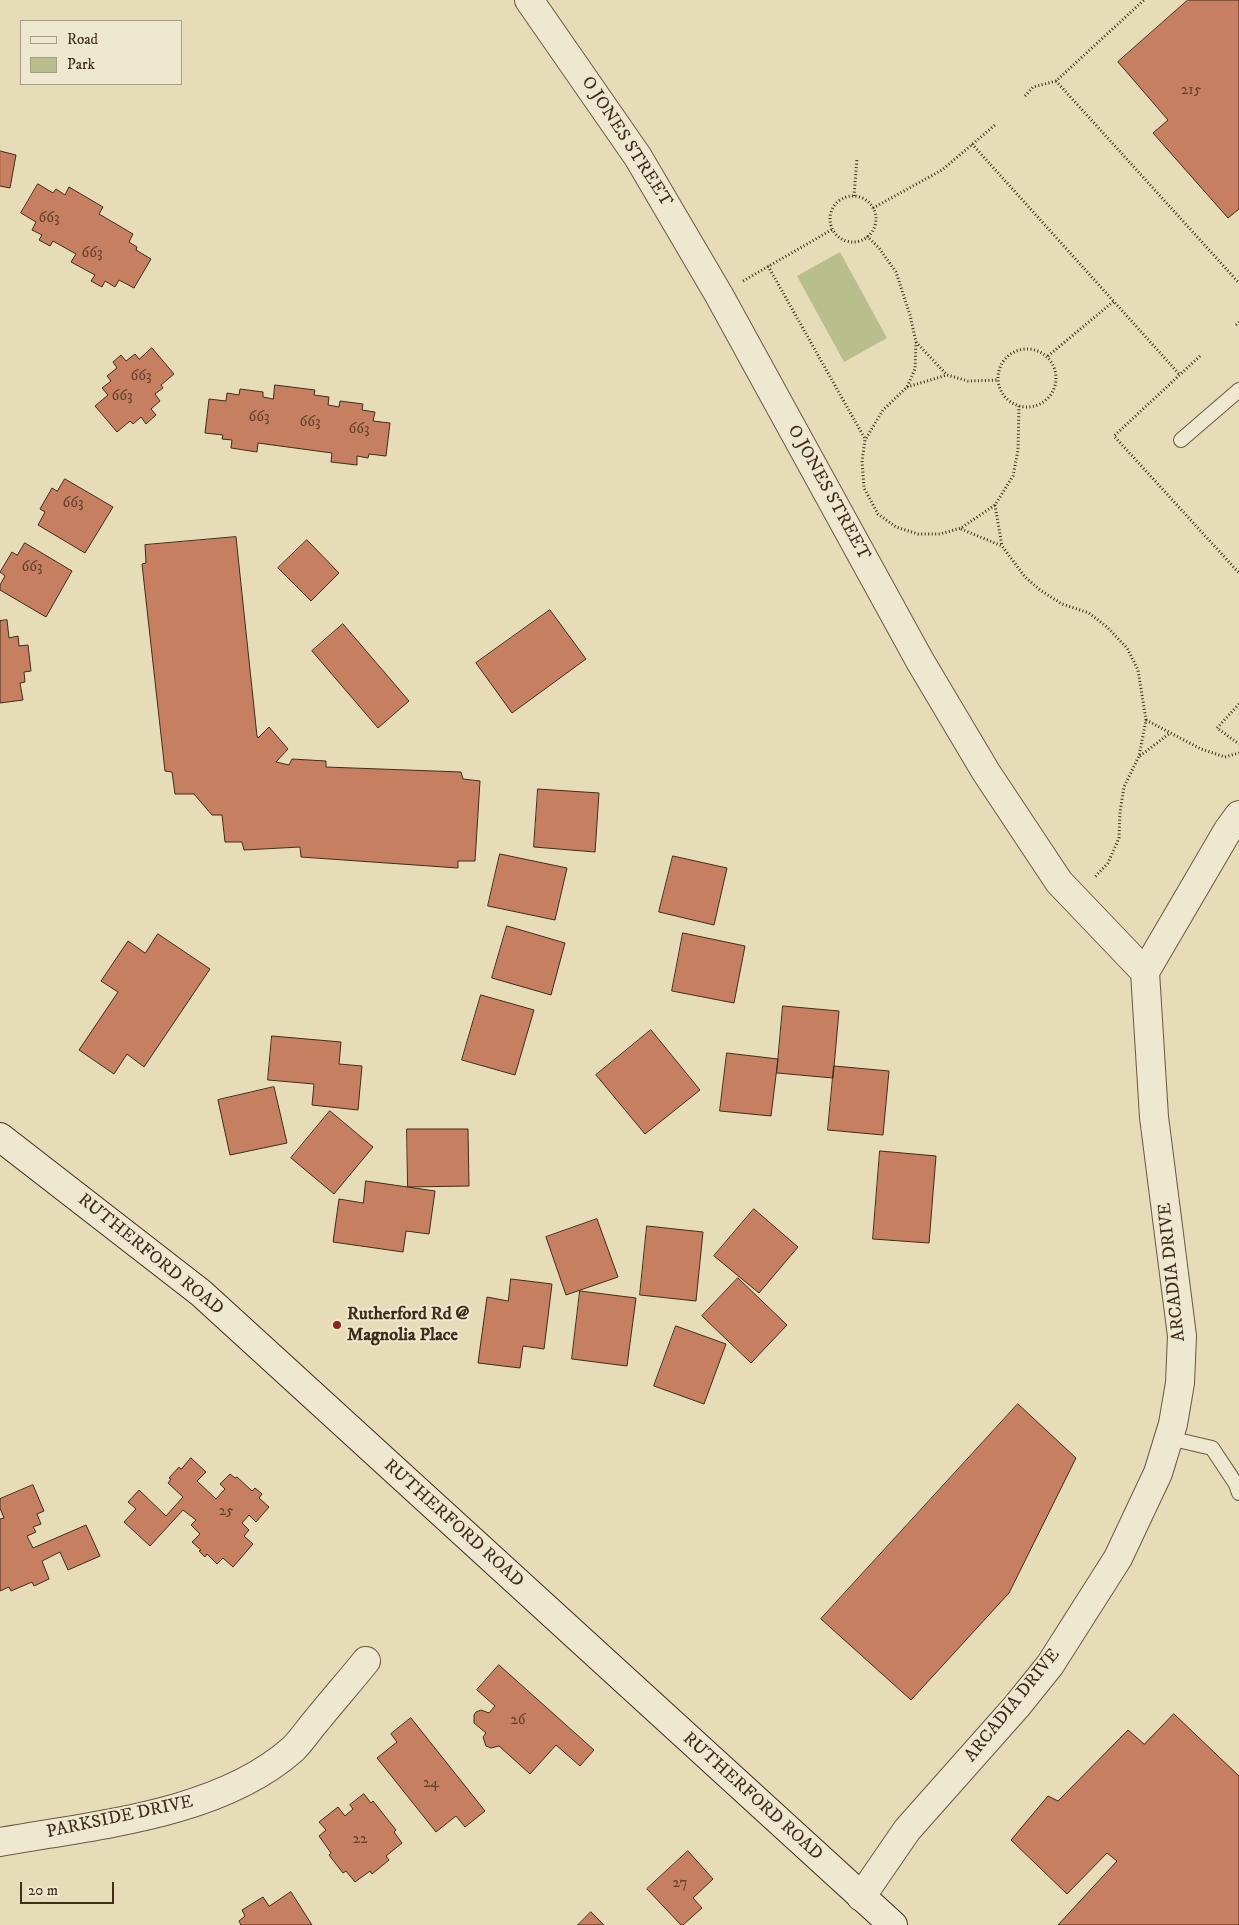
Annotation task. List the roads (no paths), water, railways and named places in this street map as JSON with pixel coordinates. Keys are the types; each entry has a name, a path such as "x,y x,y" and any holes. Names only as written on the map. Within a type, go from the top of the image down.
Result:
{"street":[{"name":"O JONES STREET","path":"529,0 638,156 719,295 925,670 986,772 1059,882 1144,972"},
{"path":"1144,972 1228,830 1239,815"},
{"name":"ARCADIA DRIVE","path":"861,1897 907,1830 1050,1666 1118,1558 1158,1473 1180,1383 1182,1336 1154,1117 1144,972"},
{"name":"RUTHERFORD ROAD","path":"0,1137 201,1293 893,1925"},
{"name":"PARKSIDE DRIVE","path":"0,1842 143,1817 182,1807 202,1801 254,1776 294,1748 366,1661"}],"lane":[{"path":"1181,440 1239,390"},
{"path":"1168,1438 1212,1448 1236,1484 1239,1493"}],"place":[{"name":"Rutherford Rd @ Magnolia Place","path":"337,1325"}]}
